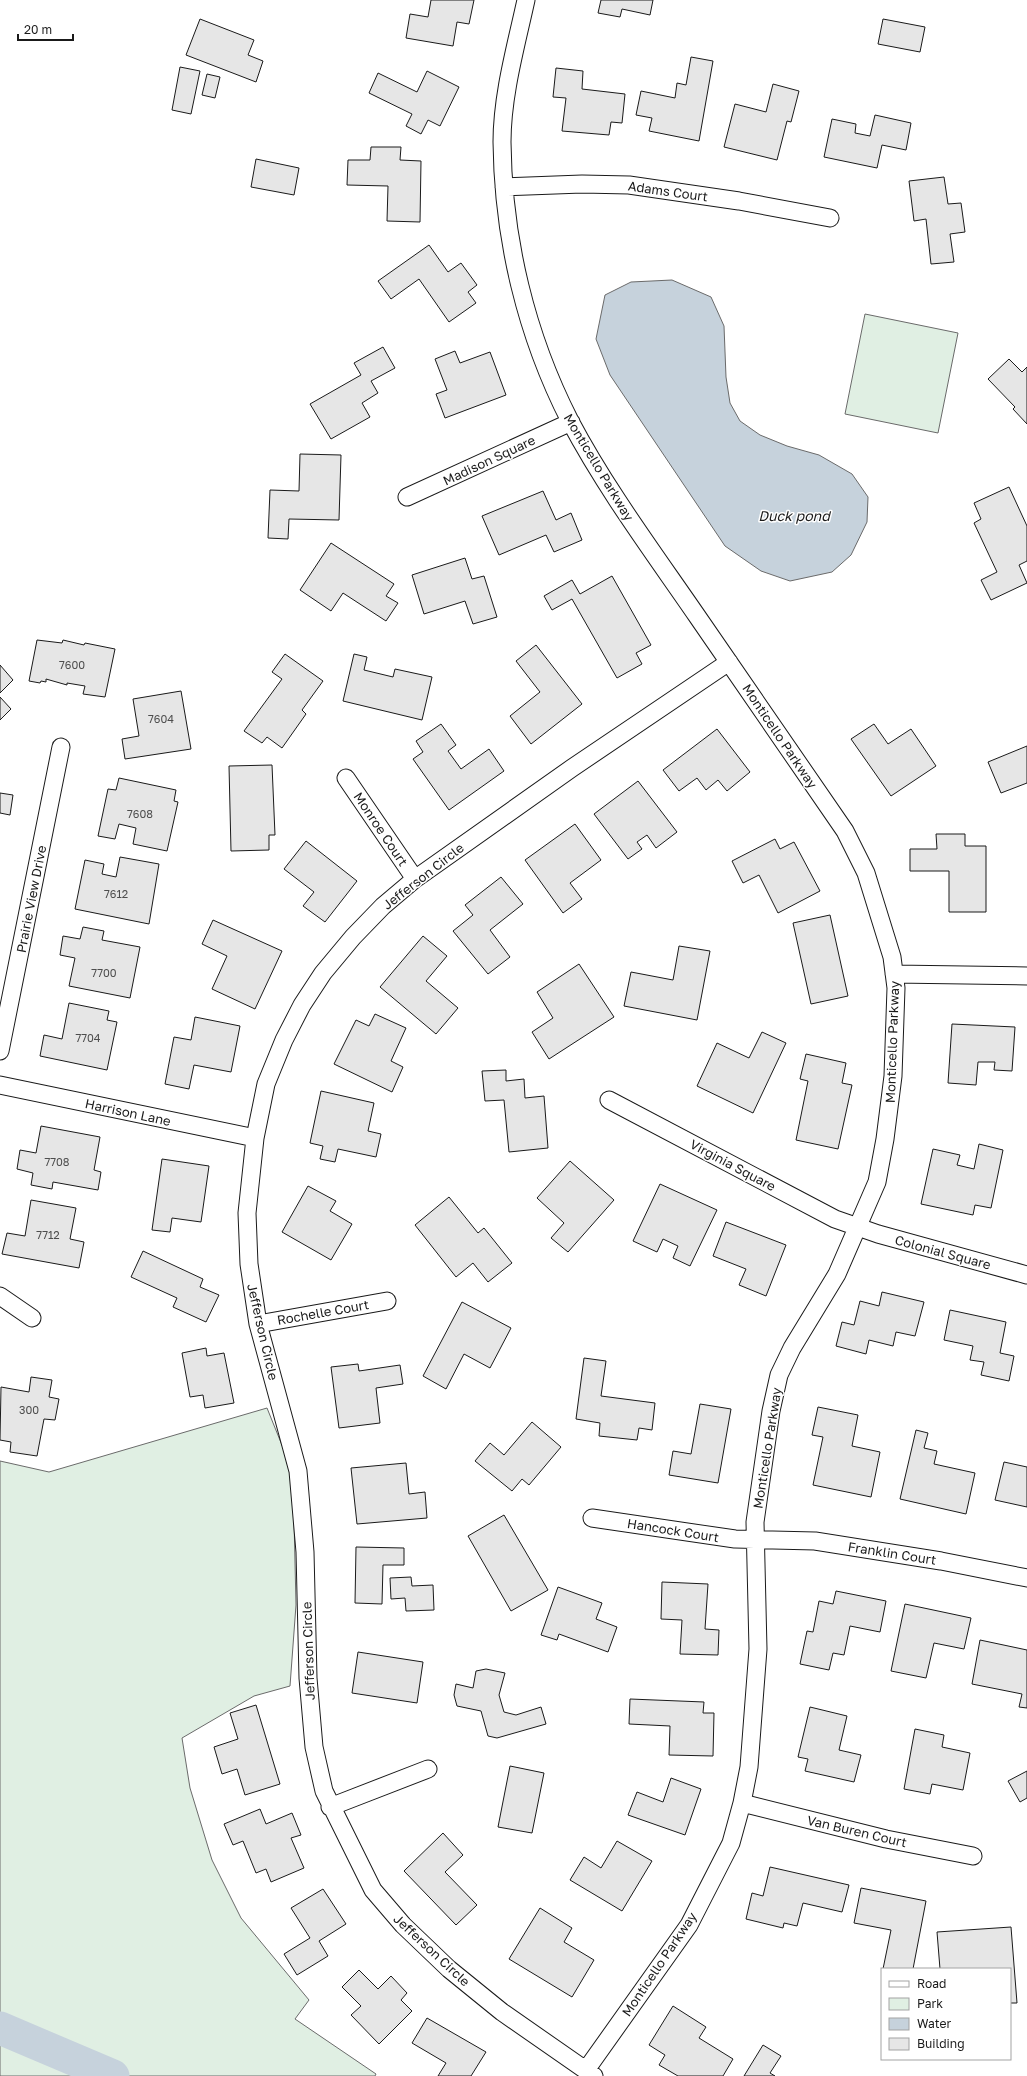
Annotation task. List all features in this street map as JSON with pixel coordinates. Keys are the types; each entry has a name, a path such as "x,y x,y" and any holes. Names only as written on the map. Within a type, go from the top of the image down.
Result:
{"street":[{"name":"Monticello Parkway","path":"526,0 508,81 502,140 504,187 512,254 528,317 551,381 571,422 625,512 730,662 845,831 866,873 892,957 896,988 893,1076 885,1139 877,1182 859,1228 837,1274 792,1348 779,1375 770,1411 755,1522 758,1649 749,1767 732,1843 689,1925 590,2073"},
{"name":"Adams Court","path":"504,187 582,184 629,185 739,201 830,218"},
{"name":"Madison Square","path":"407,497 571,422"},
{"name":"Jefferson Circle","path":"590,2073 502,2012 449,1969 403,1925 373,1890 330,1807 314,1747 308,1678 305,1552 298,1471 258,1324 249,1264 247,1213 255,1138 266,1084 284,1040 302,1005 323,973 354,936 383,906 415,879 572,768 730,662"},
{"name":"Prairie View Drive","path":"0,1051 61,747"},
{"name":"Monroe Court","path":"346,778 415,879"},
{"path":"894,974 1027,976"},
{"name":"Harrison Lane","path":"0,1085 255,1138"},
{"name":"Virginia Square","path":"609,1100 835,1219 859,1228"},
{"name":"Colonial Square","path":"859,1228 1027,1275"},
{"path":"0,1296 32,1318"},
{"name":"Rochelle Court","path":"258,1324 387,1300"},
{"name":"Hancock Court","path":"592,1518 735,1539 755,1540"},
{"name":"Franklin Court","path":"755,1540 815,1541 941,1561 1027,1578"},
{"path":"330,1807 428,1769"},
{"name":"Van Buren Court","path":"742,1803 886,1839 973,1856"}],"green space":[{"path":"865,314 958,333 938,433 845,414"},
{"path":"267,1408 290,1465 294,1519 296,1605 290,1686 254,1696 182,1738 190,1788 212,1860 241,1918 309,2000 295,2019 376,2074 375,2076 0,2076 0,1461 49,1472"}],"water":[{"name":"Duck pond","path":"672,280 711,297 724,326 726,377 730,403 740,421 760,435 787,446 819,455 852,474 868,497 867,522 851,555 832,572 790,581 761,571 725,546 610,375 596,339 605,295 631,282"}],"building":[{"path":"431,0 474,0 469,24 457,22 453,46 406,38 410,14 428,17"},
{"path":"601,0 653,0 650,15 622,9 620,17 598,13"},
{"path":"200,19 254,40 248,55 263,61 256,82 186,55"},
{"path":"883,19 925,27 920,52 878,44"},
{"path":"691,57 713,61 699,141 649,131 652,118 636,115 641,91 675,98 677,83 686,85"},
{"path":"180,67 200,71 191,114 172,110"},
{"path":"556,68 583,71 582,89 625,94 622,123 611,122 609,135 562,131 566,98 553,97"},
{"path":"427,71 459,87 440,126 428,120 421,134 406,126 412,114 369,93 378,73 417,92"},
{"path":"207,74 220,77 215,98 202,95"},
{"path":"773,84 799,91 791,122 787,121 777,160 724,147 735,104 766,112"},
{"path":"875,115 911,123 906,150 882,145 877,168 824,157 832,119 856,124 855,133 870,136"},
{"path":"371,147 401,147 400,160 421,161 420,222 387,221 388,186 347,185 348,160 370,160"},
{"path":"256,159 299,168 294,195 251,187"},
{"path":"944,177 948,204 961,203 965,232 950,234 954,262 931,264 926,219 914,221 909,181"},
{"path":"429,245 448,272 461,263 477,285 468,292 476,303 449,322 419,279 391,299 378,281"},
{"path":"383,347 395,368 371,381 378,393 362,403 370,417 331,439 310,404 361,375 354,363"},
{"path":"455,351 460,363 490,352 506,395 445,418 436,394 447,390 435,359"},
{"path":"1009,359 1022,372 1027,367 1027,424 1013,409 1015,407 988,379"},
{"path":"300,454 341,455 339,520 289,519 288,539 268,538 270,490 299,491"},
{"path":"1009,487 1027,526 1027,561 1019,565 1027,583 991,600 981,580 997,572 974,523 981,519 974,503"},
{"path":"543,491 556,520 571,513 582,540 554,552 546,535 499,555 482,516"},
{"path":"331,543 394,584 386,596 398,603 386,621 343,593 331,611 300,590"},
{"path":"465,558 472,579 484,576 497,617 473,624 465,601 424,614 412,575"},
{"path":"612,576 651,645 636,653 642,664 617,678 572,599 552,610 544,596 572,580 580,594"},
{"path":"37,640 62,643 63,640 84,645 85,643 115,649 105,697 83,694 85,686 67,683 67,685 46,679 46,682 41,681 40,683 29,681"},
{"path":"536,645 582,704 531,744 510,716 540,692 516,661"},
{"path":"285,654 323,681 302,710 306,714 282,748 267,737 262,743 244,731 282,679 272,672"},
{"path":"354,654 367,657 364,670 393,677 395,669 432,677 422,720 343,701"},
{"path":"0,665 13,680 0,693"},
{"path":"181,691 191,749 125,759 122,739 139,736 133,699"},
{"path":"0,697 11,709 0,720"},
{"path":"441,724 456,745 448,751 461,769 489,749 504,771 449,810 413,759 423,752 416,741"},
{"path":"874,724 888,744 911,729 936,766 891,796 851,739"},
{"path":"717,729 750,772 727,791 718,780 706,790 697,778 679,791 663,770"},
{"path":"1027,746 1027,783 1001,793 988,762"},
{"path":"272,765 275,835 269,835 269,850 231,851 229,766"},
{"path":"119,778 176,790 174,801 178,802 167,851 133,844 136,828 119,824 115,839 98,836 108,789 116,790"},
{"path":"638,781 677,832 656,848 647,835 637,842 642,849 628,859 594,814"},
{"path":"0,793 13,795 10,815 0,813"},
{"path":"575,824 601,860 570,883 582,899 563,913 525,860"},
{"path":"936,834 965,834 965,846 986,846 986,912 949,912 949,871 910,871 910,849 937,849"},
{"path":"775,839 780,849 794,842 820,891 778,913 759,875 743,883 732,861"},
{"path":"306,841 357,881 325,922 303,906 314,892 284,869"},
{"path":"120,857 159,864 149,924 75,909 85,860 104,864 102,874 116,877"},
{"path":"501,877 523,904 490,930 510,957 488,974 453,931 473,915 465,905"},
{"path":"830,915 848,996 811,1004 793,923"},
{"path":"213,920 282,951 255,1009 212,989 227,956 202,944"},
{"path":"83,927 104,931 102,940 140,947 130,998 69,986 75,958 60,955 63,936 80,939"},
{"path":"423,936 447,956 426,981 458,1008 436,1034 380,987"},
{"path":"679,946 710,951 697,1020 624,1006 631,972 673,980"},
{"path":"579,964 614,1017 549,1059 532,1032 553,1018 537,992"},
{"path":"69,1003 109,1011 107,1020 117,1022 107,1070 40,1056 44,1035 62,1039"},
{"path":"375,1014 406,1028 391,1061 403,1067 392,1092 334,1064 356,1020 369,1026"},
{"path":"195,1017 240,1026 231,1072 194,1065 189,1089 165,1084 174,1037 191,1040"},
{"path":"952,1024 1015,1027 1012,1071 994,1070 995,1062 978,1062 976,1085 948,1083"},
{"path":"762,1032 786,1043 753,1113 697,1086 717,1043 749,1058"},
{"path":"806,1054 846,1063 842,1083 852,1085 838,1149 796,1140 808,1081 800,1079"},
{"path":"506,1070 506,1081 524,1079 525,1098 544,1096 548,1148 509,1152 504,1100 485,1101 482,1071"},
{"path":"321,1091 374,1103 368,1131 381,1134 376,1157 338,1149 335,1162 320,1159 323,1146 310,1143"},
{"path":"41,1126 100,1137 94,1170 101,1172 98,1190 53,1182 52,1189 31,1185 33,1173 17,1169 20,1150 36,1153"},
{"path":"979,1144 1003,1150 991,1208 975,1205 973,1215 921,1204 933,1149 960,1155 957,1165 974,1169"},
{"path":"162,1159 209,1166 201,1222 172,1218 170,1232 152,1230"},
{"path":"570,1161 614,1200 568,1252 551,1238 564,1223 537,1198"},
{"path":"660,1184 717,1210 690,1266 673,1258 678,1246 663,1239 657,1252 633,1241"},
{"path":"308,1186 336,1201 330,1211 352,1224 331,1260 282,1232"},
{"path":"449,1197 478,1233 484,1228 512,1263 488,1282 473,1263 456,1277 415,1225"},
{"path":"31,1200 76,1208 70,1239 84,1242 79,1268 2,1254 7,1233 25,1236"},
{"path":"726,1222 786,1245 766,1296 739,1285 746,1269 713,1256"},
{"path":"143,1251 203,1279 200,1287 219,1295 206,1322 173,1307 177,1298 131,1277"},
{"path":"882,1292 924,1302 915,1336 896,1332 893,1346 869,1340 866,1354 836,1346 842,1322 854,1325 860,1301 879,1306"},
{"path":"462,1302 511,1328 490,1368 464,1354 446,1389 423,1376"},
{"path":"950,1310 1006,1322 1000,1353 1014,1356 1009,1381 981,1375 984,1362 970,1360 973,1346 944,1340"},
{"path":"206,1348 207,1356 224,1353 234,1403 205,1408 203,1395 190,1397 182,1353"},
{"path":"584,1358 606,1361 601,1396 655,1403 652,1430 639,1428 637,1440 599,1436 600,1423 576,1419"},
{"path":"358,1364 359,1371 400,1365 403,1384 376,1388 380,1423 339,1428 331,1367"},
{"path":"31,1377 52,1380 49,1397 59,1399 55,1420 44,1419 37,1456 10,1452 11,1442 0,1440 1,1387 29,1392"},
{"path":"700,1404 731,1409 718,1483 669,1475 673,1451 691,1454"},
{"path":"818,1407 858,1415 852,1446 880,1452 871,1497 813,1485 823,1437 812,1435"},
{"path":"532,1422 561,1447 529,1485 522,1479 512,1491 475,1461 490,1443 504,1455"},
{"path":"916,1430 928,1433 924,1448 937,1451 934,1464 975,1473 966,1514 900,1499"},
{"path":"1004,1462 1027,1467 1027,1507 995,1500"},
{"path":"406,1463 409,1494 425,1492 427,1518 357,1524 351,1468"},
{"path":"504,1515 548,1590 511,1611 468,1536"},
{"path":"356,1547 404,1548 404,1565 383,1565 382,1604 355,1603"},
{"path":"411,1577 412,1586 433,1585 434,1610 406,1611 405,1598 391,1599 390,1578"},
{"path":"662,1582 708,1584 705,1629 719,1630 718,1655 680,1654 682,1620 661,1619"},
{"path":"558,1587 602,1603 596,1619 617,1627 608,1652 559,1634 557,1640 541,1635"},
{"path":"836,1591 886,1601 880,1632 850,1626 844,1655 833,1653 829,1670 800,1664 807,1631 813,1632 819,1601 833,1604"},
{"path":"905,1604 971,1618 964,1649 934,1643 926,1678 891,1671"},
{"path":"980,1640 1027,1650 1027,1708 1019,1707 1022,1694 972,1684"},
{"path":"358,1652 423,1662 417,1703 352,1693"},
{"path":"486,1669 505,1673 499,1695 504,1712 516,1715 541,1707 546,1724 497,1738 488,1736 481,1711 457,1706 454,1695 456,1684 473,1688 476,1671"},
{"path":"630,1699 704,1702 703,1713 714,1713 713,1756 669,1755 670,1726 629,1724"},
{"path":"256,1705 280,1784 245,1795 237,1769 222,1774 214,1747 238,1739 230,1713"},
{"path":"810,1707 847,1716 839,1750 861,1755 854,1782 805,1771 808,1759 798,1757"},
{"path":"915,1729 944,1735 942,1747 970,1753 963,1790 932,1784 930,1794 904,1789"},
{"path":"510,1766 544,1773 532,1833 498,1827"},
{"path":"1027,1771 1027,1798 1020,1802 1008,1781"},
{"path":"671,1778 701,1789 685,1835 628,1815 637,1792 663,1802"},
{"path":"260,1809 266,1824 292,1813 301,1835 291,1838 304,1868 271,1882 266,1869 256,1873 243,1841 233,1845 224,1824"},
{"path":"443,1833 463,1855 445,1872 477,1905 456,1925 404,1871"},
{"path":"617,1841 652,1861 622,1911 570,1880 584,1857 601,1868"},
{"path":"770,1867 849,1885 842,1912 803,1903 797,1926 784,1923 783,1928 746,1919 752,1893 763,1896"},
{"path":"861,1888 926,1901 913,1968 883,1968 891,1930 854,1923"},
{"path":"323,1889 346,1924 319,1941 328,1956 297,1975 284,1954 310,1938 291,1908"},
{"path":"540,1908 572,1928 564,1942 594,1960 572,1997 509,1959"},
{"path":"1011,1927 1017,2003 1011,2003 1011,1968 940,1968 937,1932"},
{"path":"359,1970 378,1989 391,1976 407,1993 401,2000 412,2011 379,2044 351,2015 361,2006 342,1987"},
{"path":"673,2006 706,2027 699,2038 733,2059 723,2076 678,2076 659,2065 665,2055 649,2045"},
{"path":"427,2018 486,2052 471,2076 438,2076 446,2063 412,2043"},
{"path":"763,2045 781,2056 770,2073 775,2076 744,2076"}],"waterway":[{"path":"0,2028 113,2076"}]}
